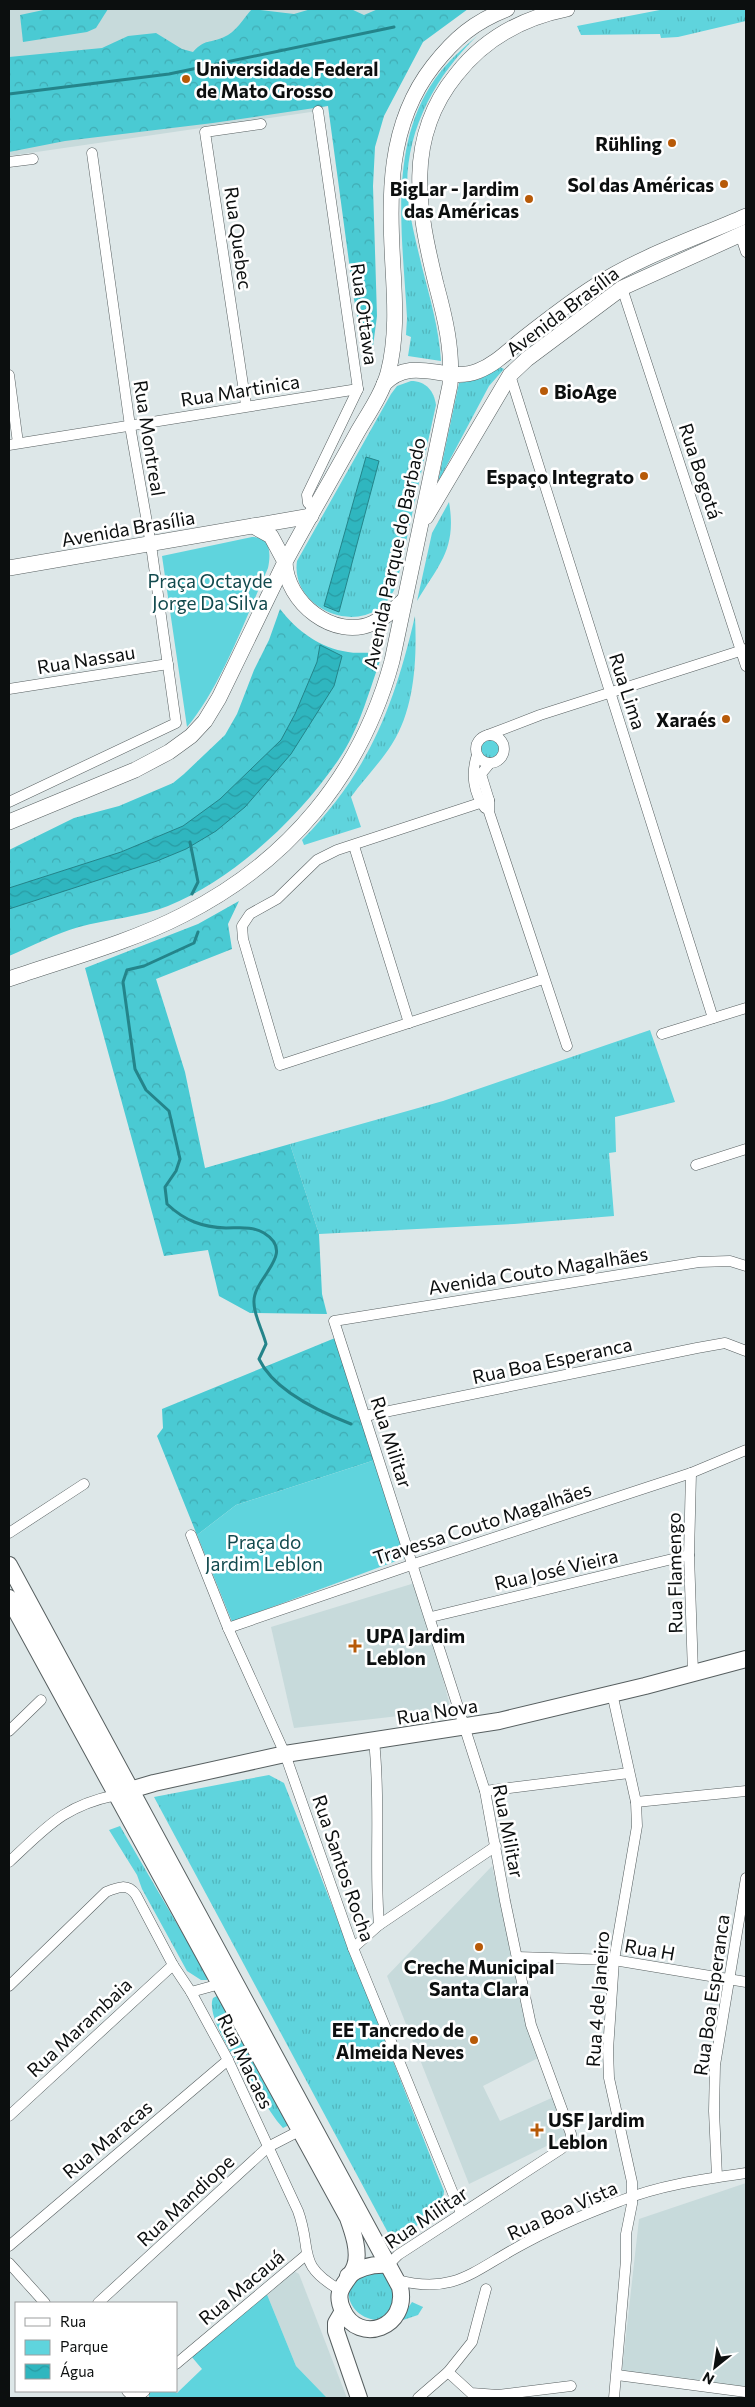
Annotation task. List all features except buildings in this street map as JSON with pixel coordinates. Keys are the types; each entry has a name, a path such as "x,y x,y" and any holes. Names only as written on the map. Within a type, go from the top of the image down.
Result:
{"main road":[{"path":"9,822 135,770 169,752 191,736 205,721 219,698 286,569 313,513 384,384 389,368 395,306 390,221 392,170 403,118 422,80 450,44 472,26 507,9"},
{"name":"Avenida Parque do Barbado","path":"9,979 117,942 181,916 236,884 279,852 320,805 337,782 373,718 387,680 451,374 447,325 433,271 418,192 423,144 432,110 442,91 471,55 498,36 527,20 567,9"},
{"name":"Avenida Brasília","path":"384,384 393,376 409,370 433,370 451,374 476,372 489,365 566,307 616,273 746,216"},
{"name":"Avenida Brasília","path":"420,528 510,375 576,321 622,288 743,233"},
{"name":"Avenida Brasília","path":"9,568 151,545 313,513"},
{"path":"253,526 271,536 295,595 306,609 321,619 348,627 373,624 404,600"},
{"path":"9,1565 397,2280 402,2297 401,2307 396,2316 380,2328 360,2327 351,2322 342,2311 340,2290 355,2265 356,2254 351,2227 301,2130 9,1598"},
{"name":"Rua Nova","path":"116,1795 285,1754 466,1728 746,1659"},
{"path":"348,2276 357,2270 367,2267 388,2265"},
{"path":"342,2311 336,2323 336,2331 359,2398"}],"street":[{"name":"Rua Ottawa","path":"313,513 308,503 307,495 358,389 318,111"},
{"name":"Rua Quebec","path":"246,405 205,132 261,124"},
{"name":"Rua Montreal","path":"9,802 176,723 151,545 130,426 92,153"},
{"path":"9,162 33,158"},
{"path":"743,233 746,252"},
{"name":"Rua Bogotá","path":"622,288 744,649 746,666"},
{"path":"9,375 14,444"},
{"name":"Rua Lima","path":"510,375 713,1018"},
{"name":"Rua Martinica","path":"14,444 246,405 358,389"},
{"path":"566,1046 489,812 472,772 477,756 477,742 488,734 509,726 744,649"},
{"name":"Rua Nassau","path":"9,689 168,664"},
{"path":"485,801 481,774 490,763 501,758 504,750 502,742 505,731 509,726"},
{"path":"488,734 496,736 502,742"},
{"path":"477,756 482,761 490,763"},
{"path":"485,801 354,846 337,850 317,860 277,899 250,914 242,926 242,939 280,1065 543,979"},
{"path":"354,846 409,1023"},
{"path":"662,1034 746,1008"},
{"path":"696,1165 746,1149"},
{"name":"Avenida Couto Magalhães","path":"334,1320 699,1262 730,1260 746,1266"},
{"name":"Rua Militar","path":"334,1320 414,1564 485,1791 531,2025 571,2138 561,2149 398,2255 388,2265"},
{"name":"Rua Boa Esperanca","path":"365,1416 725,1343 746,1352"},
{"name":"Travessa Couto Magalhães","path":"228,1628 414,1564 691,1473 746,1450"},
{"name":"Rua Flamengo","path":"691,1473 689,1555 693,1673"},
{"path":"9,1533 84,1484"},
{"name":"Rua Santos Rocha","path":"192,1535 228,1628 285,1754 353,1948 461,2213"},
{"name":"Rua José Vieira","path":"430,1617 689,1555"},
{"name":"Rua 4 de Janeiro","path":"612,1693 636,1802 637,1826 614,1960 608,2050 609,2078 632,2182 633,2197 626,2234 614,2398"},
{"path":"9,1731 41,1700"},
{"path":"374,1740 378,1777 376,1878 379,1925"},
{"path":"485,1791 629,1773"},
{"path":"636,1802 746,1791"},
{"path":"9,1862 63,1813 78,1805 116,1795"},
{"path":"353,1948 379,1925 496,1846"},
{"name":"Rua Boa Esperanca","path":"717,2177 714,2112 715,2064 746,1878"},
{"name":"Rua Macaes","path":"9,1986 106,1892 118,1887 133,1890 173,1965 191,1992 228,2060 304,2227 306,2255"},
{"name":"Rua H","path":"517,1957 614,1960 746,1982"},
{"name":"Rua Marambaia","path":"9,2116 173,1965"},
{"path":"191,1992 220,1984"},
{"name":"Rua Maracas","path":"9,2246 228,2060"},
{"name":"Rua Mandiope","path":"99,2302 268,2147 301,2130"},
{"name":"Rua Boa Vista","path":"397,2280 414,2284 432,2285 461,2280 516,2248 559,2227 633,2197 691,2181 746,2173"},
{"path":"306,2255 317,2274 340,2290"},
{"name":"Rua Macauá","path":"178,2362 306,2255"},
{"path":"9,2263 44,2302"},
{"path":"418,2398 448,2372 472,2342 486,2289"},
{"path":"448,2372 471,2393 498,2395 571,2386"},
{"path":"617,2375 746,2392"}],"shaded area":[{"name":"Universidade Federal de Mato Grosso","path":"9,9 467,9 318,111 9,156"},
{"name":"UPA Jardim Leblon","path":"418,1582 451,1710 294,1728 271,1627"},
{"name":"EE Tancredo de Almeida Neves","path":"492,1866 516,1971 542,2056 483,2086 500,2121 556,2096 567,2136 469,2184 387,1976"},
{"path":"746,2183 746,2388 622,2371 639,2219"},
{"path":"292,2270 299,2274 347,2398 327,2398 296,2366 266,2292"}],"green space":[{"path":"48,9 108,9 96,28 87,32 23,42 20,15"},
{"name":"Universidade Federal de Mato Grosso","path":"252,9 294,14 311,9 351,9 364,15 378,9 468,9 423,42 384,116 375,147 373,186 377,316 371,361 364,353 354,299 328,106 213,123 65,141 9,152 9,57 102,48 128,36 156,33 182,49 193,52 205,43 228,35 236,29"},
{"path":"665,9 746,9 746,21 678,37 661,38 660,34 581,35 577,26"},
{"path":"478,35 447,70 434,89 416,131 410,154 407,177 409,209 436,325 441,361 408,356 411,337 406,335 407,318 401,226 404,164 410,134 420,106 435,79 450,61"},
{"path":"500,367 504,369 489,386 438,482 459,383 480,379"},
{"path":"411,381 425,385 431,391 436,405 397,583 386,602 371,613 354,617 336,615 320,607 306,595 298,580 297,561 391,394 397,386"},
{"path":"449,502 451,518 448,544 439,566 417,601 432,533"},
{"name":"Praça Octayde Jorge Da Silva","path":"252,537 263,540 266,543 269,552 268,568 222,672 199,711 187,727 162,556"},
{"path":"280,609 302,631 328,647 352,653 379,655 380,661 358,724 346,748 323,781 285,824 263,844 241,863 193,894 158,910 70,930 9,956 9,850 74,818 119,806 173,783 184,774 225,735 237,714 254,670 269,640"},
{"path":"415,616 415,665 406,715 392,744 351,797 361,827 304,845 302,840 345,790 375,737 398,680"},
{"path":"490,738 498,741 501,749 498,757 490,760 482,757 479,749 482,741"},
{"path":"239,901 228,924 232,949 156,979 185,1072 205,1168 290,1144 319,1234 322,1294 327,1314 250,1313 219,1296 208,1250 164,1256 85,968 198,924"},
{"path":"650,1030 675,1102 615,1117 616,1152 609,1153 614,1216 514,1224 319,1234 290,1144 443,1101"},
{"path":"335,1338 375,1460 236,1505 197,1535 157,1436 163,1428 162,1409"},
{"name":"Praça do Jardim Leblon","path":"375,1460 407,1557 232,1622 197,1535 236,1505"},
{"path":"269,1775 284,1783 444,2191 442,2208 393,2242 154,1797"},
{"path":"120,1826 208,1977 207,1980 201,1980 187,1971 142,1889 137,1875 109,1830"},
{"path":"219,1995 289,2125 283,2128 277,2121 225,2042 212,2009 213,1998"},
{"path":"372,2270 388,2274 400,2294 382,2320 364,2316 352,2305 349,2298 352,2284 359,2276"},
{"path":"266,2292 296,2366 327,2398 149,2398 149,2393 151,2392 177,2393 202,2369 191,2356"},
{"path":"412,2302 423,2307 418,2315 403,2320 402,2317"}],"water":[{"path":"366,457 379,461 339,612 324,606"},
{"path":"320,645 342,656 334,686 291,754 245,807 216,831 186,849 157,861 9,909 9,888 121,852 183,826 220,799 281,740 295,714 317,662"}],"waterway":[{"path":"9,94 169,74 394,27"},
{"path":"190,842 198,882 192,894"},
{"path":"198,932 194,943 144,966 127,970 123,982 135,1069 146,1090 169,1111 180,1159 176,1171 165,1187 167,1204 180,1215 194,1222 217,1227 255,1229 264,1233 273,1241 276,1249 275,1258 255,1294 255,1313 266,1344 259,1359 275,1381 299,1399 312,1407 351,1424"}],"place":[{"name":"Universidade Federal de Mato Grosso","path":"186,79"},
{"name":"Rühling","path":"672,143"},
{"name":"Sol das Américas","path":"724,184"},
{"name":"BigLar - Jardim das Américas","path":"529,199"},
{"name":"BioAge","path":"544,391"},
{"name":"Espaço Integrato","path":"644,476"},
{"name":"Xaraés","path":"726,719"},
{"name":"UPA Jardim Leblon","path":"355,1646"},
{"name":"Creche Municipal Santa Clara","path":"479,1947"},
{"name":"EE Tancredo de Almeida Neves","path":"474,2040"},
{"name":"USF Jardim Leblon","path":"537,2130"}]}
